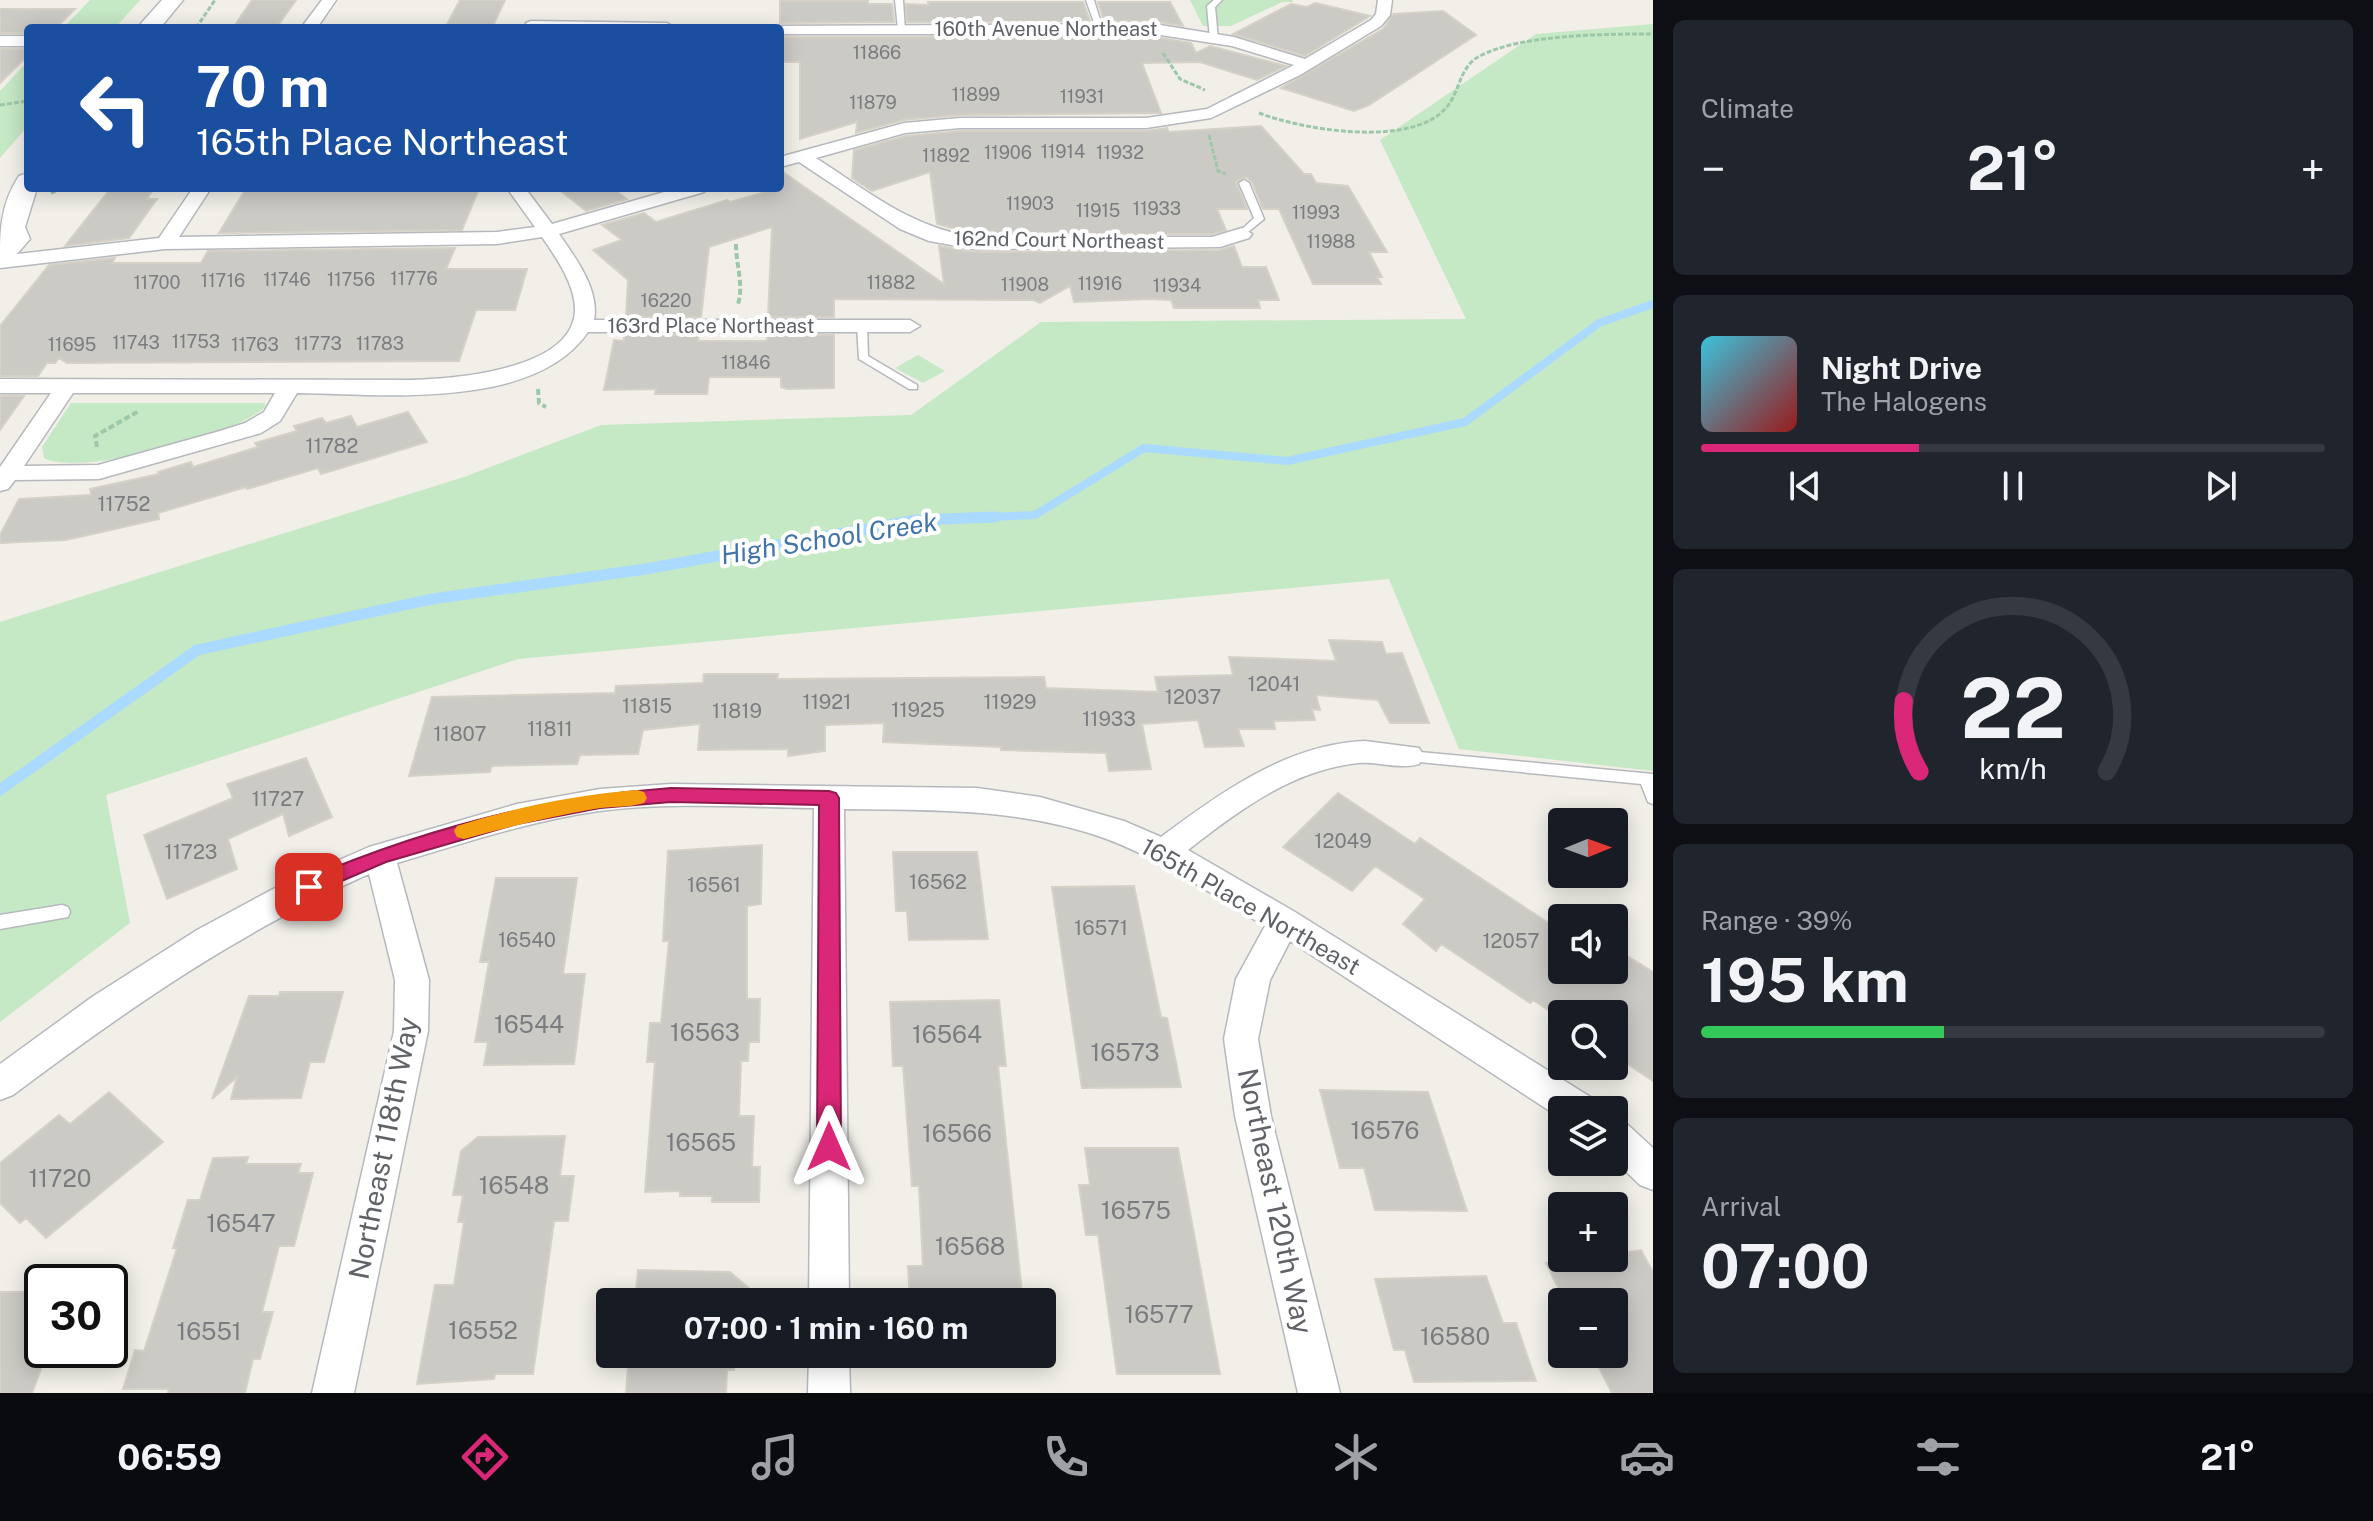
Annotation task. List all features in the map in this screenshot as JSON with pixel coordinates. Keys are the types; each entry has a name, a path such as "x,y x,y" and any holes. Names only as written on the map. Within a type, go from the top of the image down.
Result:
{"street":[{"path":"152,24 173,0"},
{"path":"312,24 329,0"},
{"path":"784,161 904,128 960,123 1146,123 1211,113 1307,64 1376,23 1383,15 1385,0"},
{"path":"532,24 538,9"},
{"name":"160th Avenue Northeast","path":"784,29 1168,30 1307,64"},
{"path":"0,41 24,41"},
{"name":"162nd Court Northeast","path":"801,156 907,225 936,237 974,243 1213,243 1242,234"},
{"path":"0,196 24,172"},
{"path":"0,259 13,246 9,227 24,179"},
{"path":"165,243 199,192"},
{"path":"519,192 572,274 585,305 583,326"},
{"path":"0,259 165,243 497,238 547,231 684,192"},
{"path":"9,227 58,241 133,239 165,243"},
{"name":"163rd Place Northeast","path":"0,386 459,386 508,376 546,362 583,326 910,326"},
{"path":"4,479 67,386"},
{"path":"4,479 109,469 253,428 272,416 290,387"},
{"path":"1164,851 1239,796 1308,761 1362,752 1409,756"},
{"name":"165th Place Northeast","path":"0,1084 104,1007 209,940 286,897 380,856 517,816 600,800 671,795 977,799 1040,808 1113,829 1164,851 1284,921 1557,1096"},
{"path":"829,798 829,1288"},
{"name":"Northeast 118th Way","path":"333,1393 411,1031 412,980 380,856"},
{"name":"Northeast 120th Way","path":"1284,921 1253,979 1241,1039 1253,1116 1319,1393"},
{"path":"1628,1149 1653,1173"},
{"path":"829,1368 829,1393"}],"lane":[{"path":"899,0 902,29"},
{"path":"1090,0 1100,28"},
{"path":"1214,39 1211,6 1218,0"},
{"path":"1242,234 1259,219 1244,183"},
{"path":"862,325 863,357 913,387"},
{"path":"1409,756 1650,780 1653,798"},
{"path":"0,922 62,912"}],"path":[{"path":"199,24 215,0"},
{"path":"1256,112 1290,125 1345,130 1414,128 1432,121 1447,107 1463,70 1478,57 1498,50 1587,36 1653,34"},
{"path":"1160,46 1180,79 1206,91"},
{"path":"0,105 24,102"},
{"path":"1209,135 1218,171 1231,176"},
{"path":"736,244 736,268 742,290 736,308"},
{"path":"537,384 539,403 546,407"},
{"path":"109,469 95,436 142,409"}],"green space":[{"path":"90,0 140,0 119,24 67,24"},
{"path":"1190,0 1293,2 1282,2 1231,26 1203,26"},
{"path":"1653,24 1653,771 1459,749 1389,579 518,659 106,795 130,923 0,1022 0,622 464,477 601,425 911,415 1041,322 1466,319 1380,140 1536,34"},
{"path":"24,65 24,131 0,158 0,91"},
{"path":"918,355 945,371 923,383 895,368"},
{"path":"71,403 265,403 265,407 223,429 157,450 90,462 44,458 42,447"}],"building":[{"path":"252,0 296,0 279,24 236,24"},
{"path":"460,0 505,0 494,24 447,24"},
{"path":"780,1 892,4 894,22 780,23"},
{"path":"928,2 1083,2 1090,21 907,22 906,4 929,5"},
{"path":"1098,2 1170,2 1183,26 1154,21 1104,21"},
{"path":"1315,3 1370,16 1305,56 1233,34 1291,4 1307,7"},
{"path":"0,9 75,9 60,24 24,24 24,33 0,33"},
{"path":"1443,11 1476,35 1369,105 1354,111 1281,88 1383,29 1393,14"},
{"path":"784,37 1154,37 1191,43 1196,53 1210,46 1286,66 1257,80 1200,62 1142,63 1161,113 960,115 903,120 856,133 857,122 800,139 800,62 784,62"},
{"path":"0,49 24,49 24,59 0,83"},
{"path":"1261,126 1304,174 1311,174 1316,183 1348,186 1387,252 1369,252 1382,277 1377,277 1381,284 1313,284 1279,209 1263,209 1252,182 1246,177 1236,182 1247,209 1217,209 1226,230 1212,234 974,234 937,224 930,172 872,191 852,178 854,150 906,136 960,131 1146,131 1167,128 1169,132"},
{"path":"784,173 944,284 939,246 974,252 1220,250 1234,246 1242,267 1266,267 1279,300 1258,300 1260,308 1174,308 1171,300 1150,299 1074,302 1070,286 1040,303 1033,300 834,299 834,317 768,317 772,227 709,247 701,317 626,317 628,280 593,250 622,240 602,225 644,213 656,222 727,200 730,202 766,192 784,192"},
{"path":"108,192 151,192 147,199 157,199 129,238 65,246"},
{"path":"244,192 478,192 462,230 219,233"},
{"path":"562,192 617,192 627,199 586,211"},
{"path":"455,248 446,269 527,269 515,310 476,310 459,361 67,363 59,358 55,363 47,363 38,376 0,376 0,326 49,265 115,258 112,263 201,263 208,251"},
{"path":"624,335 699,335 698,341 767,341 767,335 834,335 834,388 787,389 781,387 781,377 709,377 707,394 655,394 656,389 604,390 614,340 624,341"},
{"path":"0,396 24,396 0,430"},
{"path":"408,412 427,442 321,474 318,468 246,487 158,513 159,519 66,540 0,543 0,535 19,499 91,495 90,489 159,474 191,462 193,467 258,447 255,443 297,431 294,426 322,418 326,423 351,416 357,427"},
{"path":"1329,640 1382,642 1386,654 1402,653 1429,723 1390,723 1378,700 1316,695 1320,710 1312,709 1315,720 1274,721 1275,729 1238,729 1244,746 1205,747 1198,720 1142,724 1151,769 1109,771 1106,753 883,742 884,723 825,725 825,751 788,756 788,749 698,750 700,724 643,730 638,754 580,755 577,764 492,766 490,772 409,776 432,697 615,693 616,686 703,683 704,674 778,674 777,679 1044,677 1046,688 1158,692 1155,677 1233,675 1229,657 1336,661"},
{"path":"306,758 332,817 289,836 283,814 228,839 237,869 167,899 144,835 233,798 227,784"},
{"path":"1338,793 1415,844 1420,838 1548,923 1548,984 1628,984 1628,957 1653,972 1653,1081 1628,1064 1628,1000 1548,1000 1548,1010 1533,1000 1530,1003 1441,944 1436,951 1403,924 1425,899 1375,866 1352,891 1283,847"},
{"path":"762,845 761,904 747,906 747,999 760,999 759,1042 749,1042 748,1061 741,1061 739,1116 754,1116 752,1167 760,1167 759,1202 712,1202 712,1196 680,1196 680,1191 645,1192 655,1062 647,1062 650,1023 661,1023 669,941 663,941 668,851"},
{"path":"893,852 977,852 988,939 909,940 907,911 896,911"},
{"path":"496,878 577,878 563,974 585,974 574,1064 484,1065 488,1042 475,1042 489,962 480,962"},
{"path":"1134,886 1161,1017 1167,1018 1181,1087 1082,1088 1052,887"},
{"path":"280,992 343,992 324,1062 310,1062 301,1098 231,1099 237,1077 212,1099 249,996 279,996"},
{"path":"999,1000 1006,1066 998,1066 1022,1288 909,1288 908,1266 923,1266 919,1186 912,1186 903,1066 893,1066 890,1002"},
{"path":"1320,1090 1428,1092 1467,1211 1375,1210 1364,1168 1340,1168"},
{"path":"109,1092 163,1142 46,1238 26,1218 20,1223 0,1203 0,1163 59,1115 70,1124"},
{"path":"565,1136 560,1176 574,1176 568,1221 554,1221 533,1374 495,1374 494,1379 417,1384 435,1285 454,1285 464,1222 458,1222 463,1195 453,1195 461,1151 478,1137"},
{"path":"1085,1148 1178,1148 1220,1374 1117,1374 1098,1235 1086,1235 1079,1185 1090,1185"},
{"path":"248,1157 246,1164 301,1164 298,1173 313,1173 294,1246 279,1246 262,1312 273,1312 260,1359 253,1359 245,1393 168,1393 169,1389 123,1389 135,1350 144,1351 177,1248 173,1248 188,1200 200,1200 213,1158"},
{"path":"1641,1250 1653,1272 1653,1393 1612,1393 1599,1368 1628,1368 1628,1288 1558,1288 1550,1272 1628,1272 1628,1252"},
{"path":"638,1270 730,1272 749,1288 636,1288"},
{"path":"1486,1276 1503,1323 1516,1323 1536,1381 1414,1382 1405,1350 1394,1350 1375,1279"},
{"path":"0,1292 24,1292 24,1368 41,1368 32,1393 0,1393"},
{"path":"628,1368 734,1368 727,1370 726,1393 626,1393"}],"waterway":[{"name":"High School Creek","path":"971,518 1035,515 1144,448 1287,461 1465,422 1599,323 1653,304"},
{"name":"High School Creek","path":"971,518 995,517"},
{"name":"High School Creek","path":"0,790 197,650 432,599 646,569 916,520 971,518"},
{"name":"High School Creek","path":"947,519 971,518"}],"slow traffic":[{"path":"464,831 517,816 600,800 637,798"}],"route":[{"path":"309,887 380,856 517,816 600,800 671,795 829,798 829,1147"}]}
